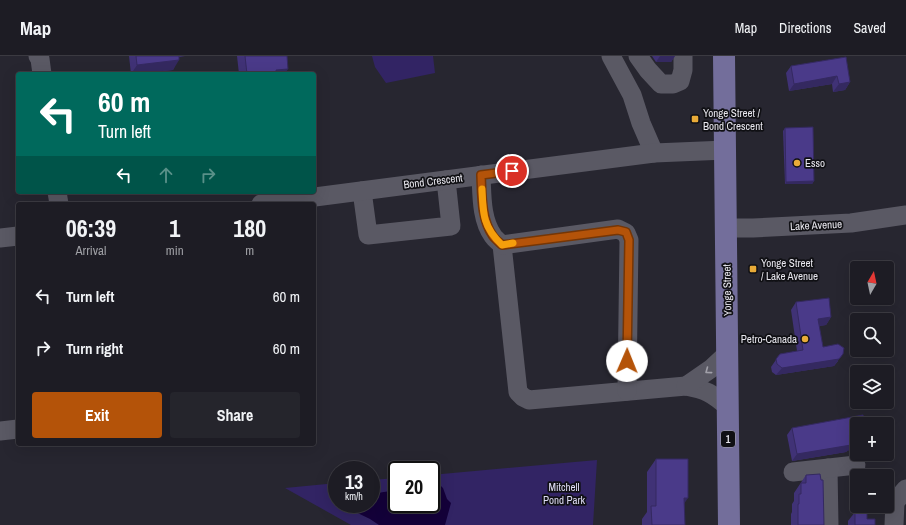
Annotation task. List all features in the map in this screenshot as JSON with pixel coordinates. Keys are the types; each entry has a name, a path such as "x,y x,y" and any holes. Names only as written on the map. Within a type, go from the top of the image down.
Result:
{"main road":[{"name":"Yonge Street","path":"724,56 729,525"}],"street":[{"path":"38,56 40,59 42,72"},
{"path":"611,56 632,95 641,123 654,153"},
{"path":"638,56 661,84 673,84 680,81 683,70 683,56"},
{"name":"Bond Crescent","path":"277,202 654,153 726,150"},
{"path":"481,175 486,223 493,237 502,245 518,392 522,397 529,400 686,386 701,389 716,396 728,407"},
{"path":"362,191 368,235 451,226 446,180"},
{"name":"Lake Avenue","path":"726,228 851,223 906,215"},
{"path":"502,245 618,230 626,232 629,240 627,391"},
{"path":"0,238 16,236"},
{"path":"686,386 712,368 727,354"},
{"path":"0,431 16,429"},
{"path":"793,472 856,465"},
{"path":"828,468 829,525"},
{"path":"894,525 895,502 906,489"}],"green space":[{"path":"372,56 433,56 435,73 386,83 375,67"},
{"name":"Mitchell Pond Park","path":"597,460 593,525 351,525 330,513 380,513 380,479 388,479 388,513 440,513 440,474"},
{"name":"Mitchell Pond Park","path":"328,484 328,512 285,488"}],"shaded area":[{"path":"440,485 443,488 447,499 451,503 445,525 379,525 358,513 380,513 380,493 388,491 388,513 440,513"}],"building":[{"path":"136,56 179,56 179,60 137,65"},
{"path":"245,56 287,56 288,69 276,70 276,72 247,72"},
{"path":"846,57 850,82 839,84 837,76 794,84 791,66"},
{"path":"813,127 814,181 786,182 785,128"},
{"name":"Petro-Canada","path":"829,298 831,317 818,319 823,347 838,344 844,348 843,354 839,359 782,368 777,364 776,359 780,354 803,350 796,302"},
{"path":"863,415 863,417 852,417"},
{"path":"850,417 850,445 797,454 792,428"},
{"path":"656,459 688,459 688,498 684,498 685,525 652,525 651,506 656,506"},
{"path":"820,474 821,480 823,480 824,525 798,525 798,504 799,494 801,494 801,483 806,483 806,475"},
{"path":"855,513 867,513 867,519 875,519 875,525 855,525"}],"slow traffic":[{"path":"482,189 486,223 493,237 502,245 513,243"}],"place":[{"name":"Yonge Street / Bond Crescent","path":"695,119"},
{"name":"Esso","path":"797,163"},
{"name":"Yonge Street / Lake Avenue","path":"753,269"},
{"name":"Petro-Canada","path":"805,339"}],"route":[{"path":"512,171 481,175 486,223 493,237 502,245 618,230 626,232 629,240 627,361"}]}
